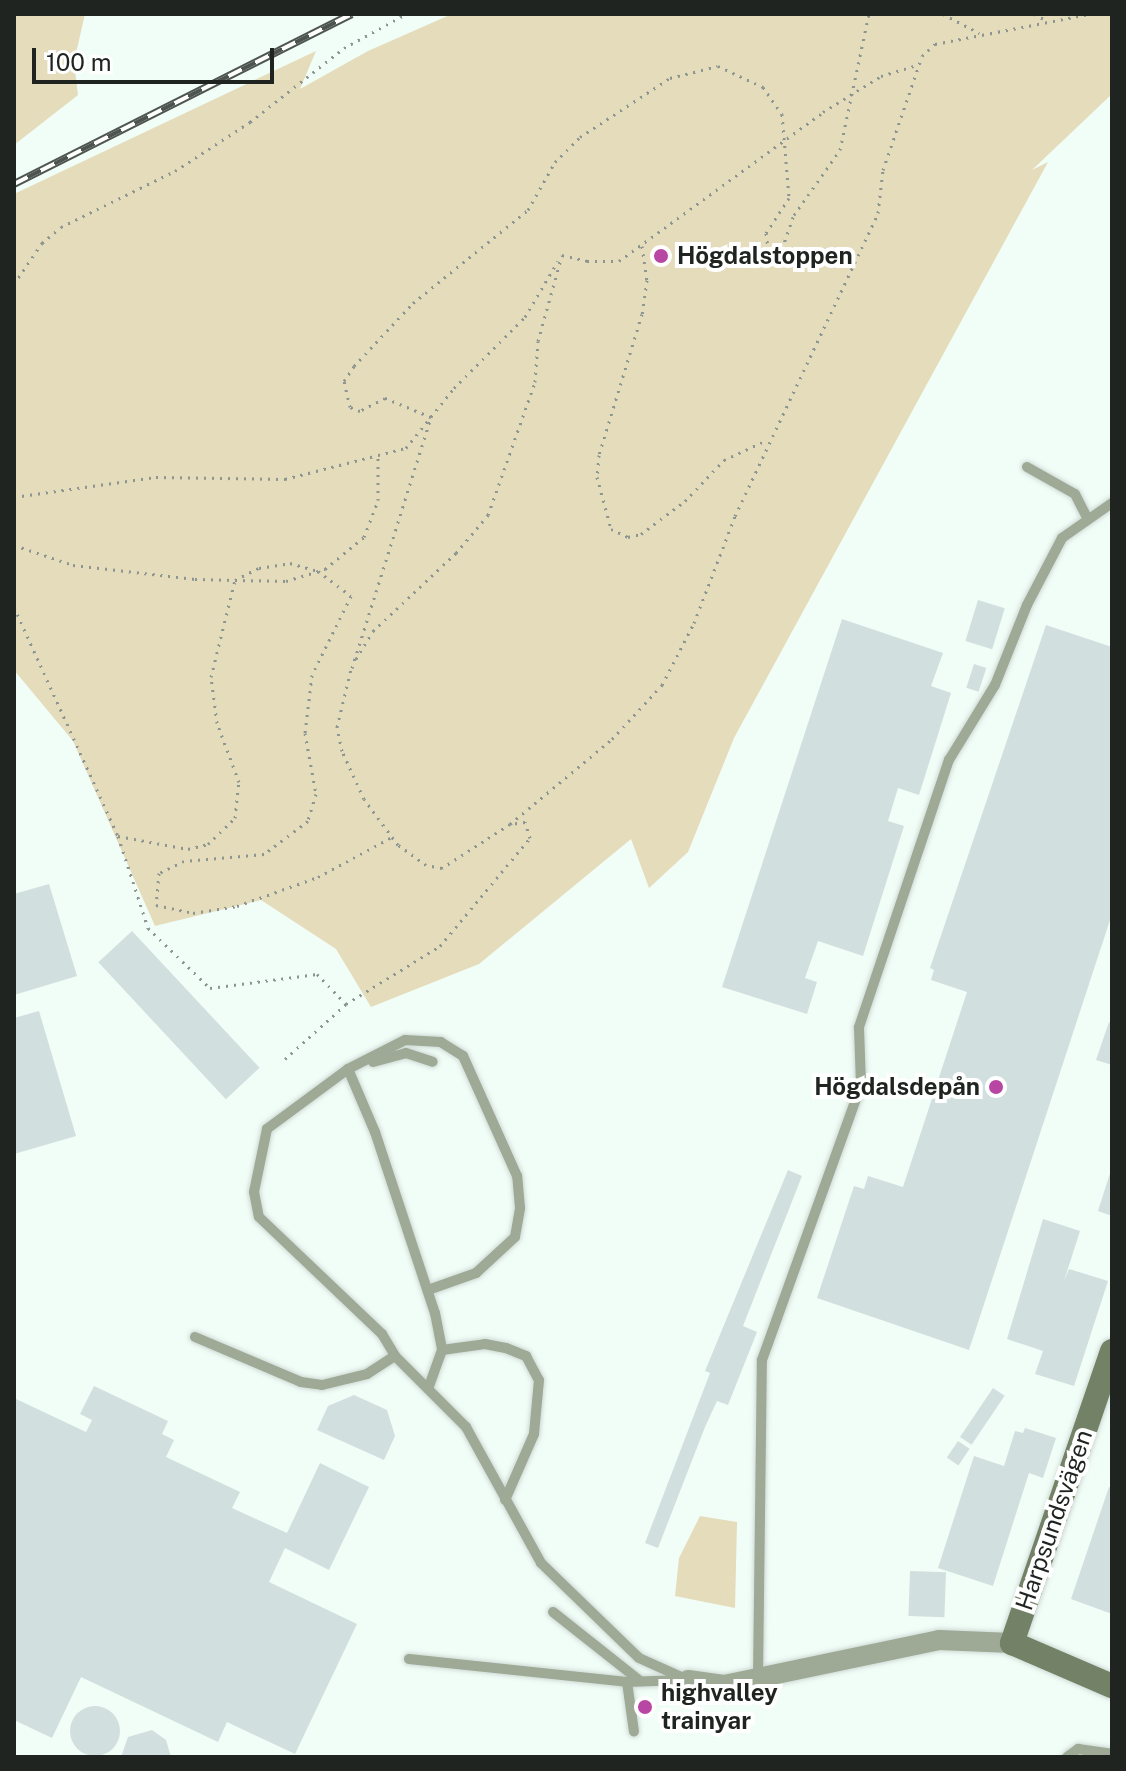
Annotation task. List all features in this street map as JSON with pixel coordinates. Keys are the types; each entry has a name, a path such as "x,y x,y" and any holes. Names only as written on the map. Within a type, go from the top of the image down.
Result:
{"street":[{"name":"Harpsundsvägen","path":"1012,1643 1112,1351"},
{"path":"688,1680 724,1685 939,1640 1012,1643 1112,1686"}],"lane":[{"path":"1027,467 1075,494 1088,519"},
{"path":"758,1679 762,1360 861,1085 859,1027 949,760 995,685 1027,605 1062,538 1112,503"},
{"path":"428,1290 476,1273 515,1237 520,1208 517,1176 463,1056 441,1042 405,1040 348,1069 267,1129 254,1192 259,1217 382,1334 395,1356 466,1427 541,1563 639,1658 688,1680"},
{"path":"348,1069 406,1053 433,1062"},
{"path":"348,1069 375,1132 428,1290 442,1350 428,1389"},
{"path":"195,1337 301,1382 322,1385 367,1374 395,1356"},
{"path":"442,1350 485,1344 506,1348 526,1356 539,1380 534,1434 505,1500"},
{"path":"553,1612 640,1681"},
{"path":"409,1659 627,1682 688,1680"},
{"path":"627,1682 634,1732"},
{"path":"1067,1757 1078,1749 1112,1754"}],"path":[{"path":"14,284 42,243 61,227 175,171 250,122 344,48 406,14"},
{"path":"431,417 385,398 360,411 350,407 344,381 413,303 528,210 555,162 580,137 670,78 718,66 763,87 782,114 789,198 766,233 769,254 782,249 794,215 840,150 869,14"},
{"path":"943,14 979,34"},
{"path":"1034,14 1046,20"},
{"path":"431,417 340,703 342,751 364,799 411,857 442,868 510,824 612,739 662,685 694,623 770,439 878,213 883,170 918,65 935,44 1089,14"},
{"path":"562,255 587,261 619,261 854,93 881,76 918,65"},
{"path":"642,246 647,280 642,314 599,455 597,477 611,529 628,537 641,534 685,501 724,460 770,439"},
{"path":"14,497 156,477 285,479 406,448 525,317 562,255"},
{"path":"352,668 373,631 456,553 488,515 535,382 538,341 562,255"},
{"path":"14,545 73,565 235,580 286,581 318,571 364,537 378,500 378,456"},
{"path":"118,836 188,849 208,844 235,818 239,782 217,723 211,677 235,580 259,568 290,563 318,571 351,596 312,675 305,733 316,794 308,821 264,854 184,861 159,873 156,905 193,913 237,906 318,877 392,837"},
{"path":"14,607 118,836 148,928 210,988 317,974 346,1004"},
{"path":"285,1059 346,1004 440,946 458,928 530,838 525,822 510,824"}],"shaded area":[{"path":"14,14 85,14 74,62 78,95 14,145"},
{"path":"452,14 1112,14 1112,94 1032,170 1048,162 734,738 688,852 649,888 631,839 479,964 371,1007 336,949 261,900 155,926 73,741 14,670 14,194 316,51 300,89 368,51"},
{"path":"700,1516 737,1522 735,1608 675,1596 679,1558"}],"building":[{"path":"978,600 1005,608 992,649 965,641"},
{"path":"842,619 943,653 931,686 951,693 919,795 898,788 888,821 904,826 863,956 818,941 805,978 817,982 807,1014 722,987"},
{"name":"Högdalsdepån","path":"1046,625 1112,647 1112,914 969,1350 817,1298 854,1186 864,1189 868,1176 903,1187 967,992 931,980 934,970 930,968"},
{"path":"974,664 986,668 979,692 966,688"},
{"path":"49,884 77,976 14,995 14,894"},
{"path":"132,931 260,1068 226,1099 98,962"},
{"path":"39,1011 76,1136 14,1154 14,1018"},
{"path":"1109,1022 1112,1024 1112,1065 1096,1060"},
{"path":"788,1170 802,1176 743,1326 757,1332 728,1405 717,1401 705,1427 658,1548 645,1543 710,1373 705,1371"},
{"path":"1112,1170 1112,1216 1098,1211"},
{"path":"1043,1219 1080,1231 1064,1281 1069,1269 1108,1281 1074,1386 1035,1374 1043,1351 1007,1339"},
{"path":"94,1386 168,1421 162,1434 174,1440 166,1457 240,1492 232,1508 287,1533 320,1463 369,1487 329,1570 285,1548 269,1582 357,1624 295,1754 227,1722 218,1742 81,1677 52,1738 14,1720 14,1398 86,1432 92,1420 80,1414"},
{"path":"993,1388 1005,1396 972,1445 960,1437"},
{"path":"354,1395 387,1410 395,1436 384,1460 317,1430 328,1406"},
{"path":"1025,1428 1056,1438 1043,1478 1029,1473 993,1586 938,1568 974,1456 1004,1466 1015,1431 1023,1433"},
{"path":"958,1441 970,1449 958,1465 947,1458"},
{"path":"1109,1487 1112,1488 1112,1614 1071,1599"},
{"path":"910,1571 946,1572 944,1617 908,1616"},
{"path":"85,1707 105,1707 119,1721 119,1741 105,1755 85,1755 71,1741 71,1721"},
{"path":"152,1730 166,1740 171,1757 121,1757 128,1737"}],"railway":[{"path":"14,184 352,14"}],"place":[{"name":"Högdalstoppen","path":"661,256"},
{"name":"Högdalsdepån","path":"996,1087"},
{"name":"highvalley trainyar","path":"645,1707"}]}
